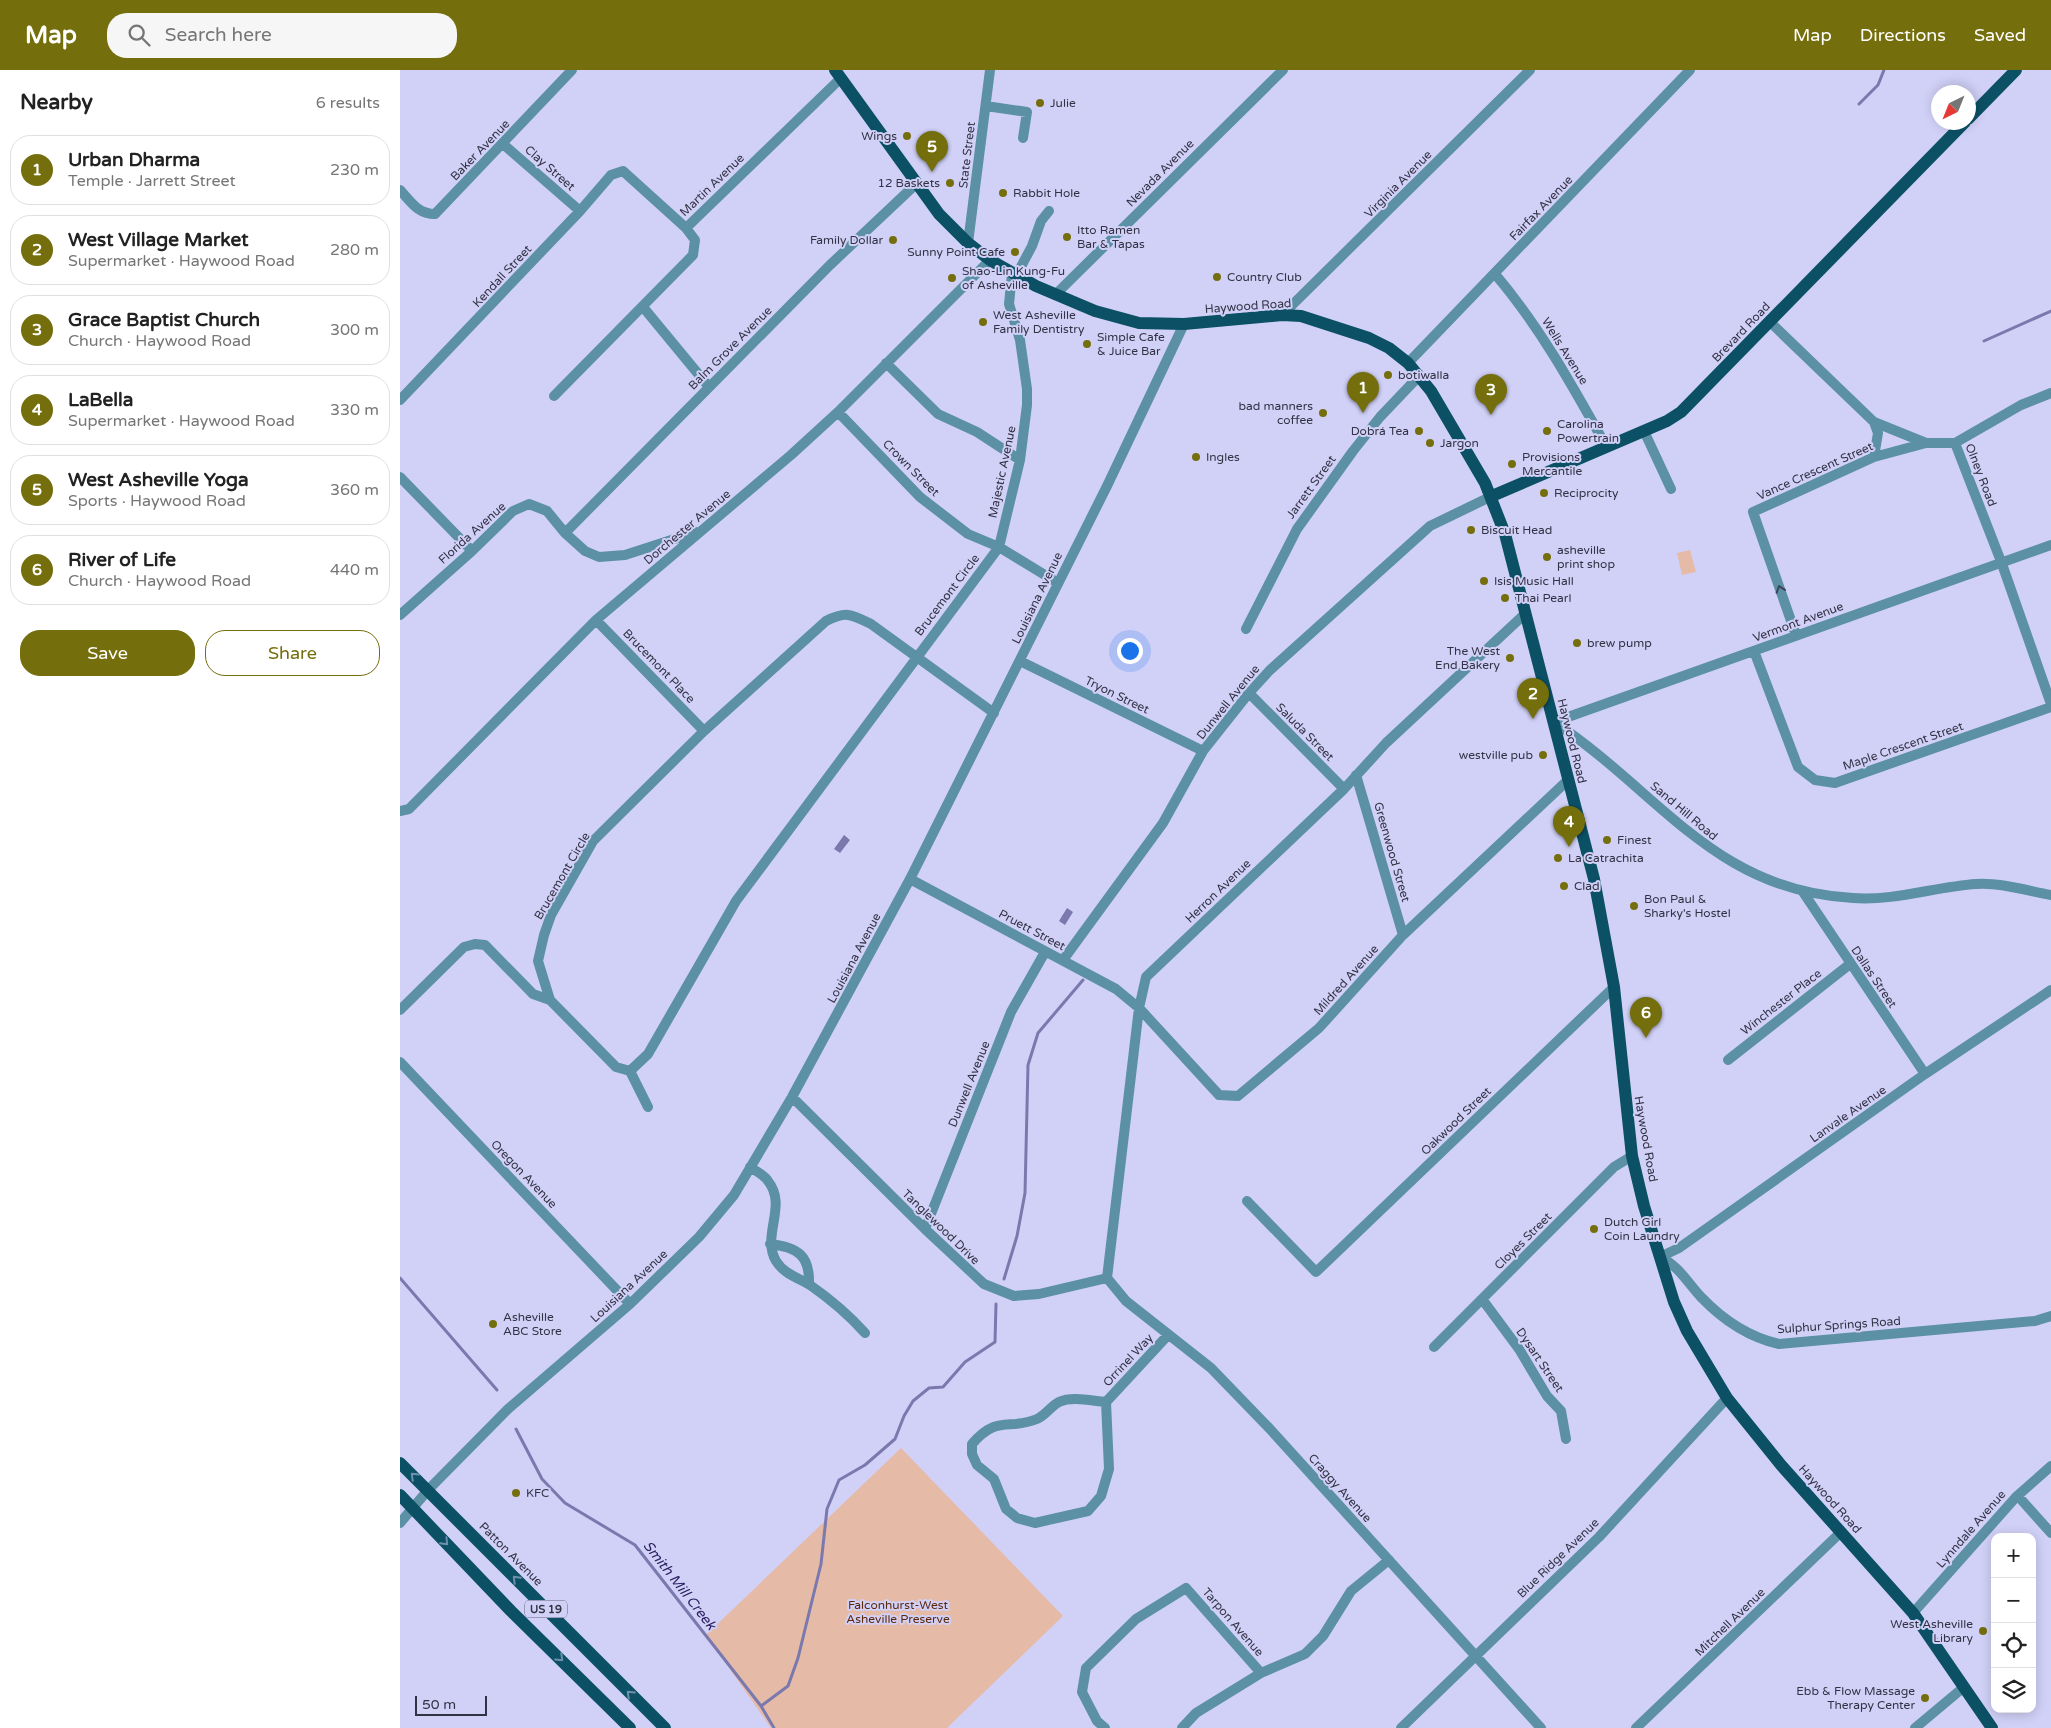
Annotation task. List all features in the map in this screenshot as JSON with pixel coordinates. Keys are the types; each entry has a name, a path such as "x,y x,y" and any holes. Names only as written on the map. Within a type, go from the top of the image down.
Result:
{"main road":[{"path":"1976,111 2016,70"},
{"name":"Haywood Road","path":"838,74 939,214 968,243 1014,275 1055,294 1124,320 1139,323 1184,324 1282,315 1301,316 1369,338 1389,348 1420,375 1492,496 1505,534 1594,879 1614,987 1632,1156 1644,1206 1674,1302 1687,1331 1726,1398 1840,1533 1878,1571 1913,1614 1992,1728"},
{"name":"Brevard Road","path":"1492,496 1644,431 1681,412 1958,130"},
{"name":"Patton Avenue","path":"400,1463 665,1728"},
{"name":"US 19","path":"400,1495 511,1611 630,1728"}],"street":[{"name":"Baker Avenue","path":"400,190 418,210 426,214 435,214 572,70"},
{"name":"State Street","path":"968,243 990,70"},
{"name":"Nevada Avenue","path":"1055,294 1282,70"},
{"name":"Virginia Avenue","path":"1282,315 1530,70"},
{"name":"Fairfax Avenue","path":"1408,363 1690,70"},
{"name":"Martin Avenue","path":"554,396 693,255 695,240 686,228 838,74"},
{"path":"986,106 1026,112 1023,138"},
{"name":"Clay Street","path":"503,144 580,211"},
{"name":"Kendall Street","path":"400,400 580,211 611,175 623,171 686,228"},
{"name":"Balm Grove Avenue","path":"565,533 830,265 916,184"},
{"path":"1014,275 1028,255 1041,221 1049,211"},
{"name":"Dorchester Avenue","path":"400,811 409,809 596,620 838,412 990,260"},
{"name":"Wells Avenue","path":"1495,274 1522,306 1560,362 1606,446"},
{"name":"Majestic Avenue","path":"998,547 1020,460 1027,389 1020,340 1010,304 1014,275"},
{"path":"643,307 709,387"},
{"name":"Olney Road","path":"1770,322 1874,422 1926,443 1955,443 2002,564 2051,706"},
{"name":"Louisiana Avenue","path":"400,1523 428,1490 508,1409 630,1304 699,1237 734,1195 792,1097 910,879 1107,486 1184,324"},
{"path":"886,363 938,414 977,432 1020,460"},
{"name":"Jarrett Street","path":"1246,630 1297,529 1352,451 1380,417 1420,375"},
{"path":"1955,443 2021,404 2051,394"},
{"name":"Crown Street","path":"838,412 920,497 968,534 998,547"},
{"path":"1874,422 1878,433 1874,457"},
{"path":"1644,431 1670,489"},
{"name":"Vance Crescent Street","path":"1796,635 1753,512 1874,457 1926,443"},
{"path":"400,477 472,551"},
{"name":"Dunwell Avenue","path":"1063,960 1163,823 1203,752 1248,693 1269,671 1430,526 1492,496"},
{"name":"Florida Avenue","path":"400,614 472,551 514,510 529,504 547,511 565,533 585,551 599,557 625,555 702,530"},
{"name":"Vermont Avenue","path":"1554,722 2051,545"},
{"path":"998,547 1058,583"},
{"name":"Brucemont Circle","path":"994,713 916,658 871,624 855,616 842,614 826,621 704,731 593,841 552,915 544,935 538,961 550,1000 616,1067 630,1071 640,1064 648,1054 736,901 916,658 998,547"},
{"name":"Herron Avenue","path":"1107,1278 1139,1008 1146,977 1344,789 1386,743 1526,613"},
{"name":"Brucemont Place","path":"596,620 704,731"},
{"name":"Maple Crescent Street","path":"1754,651 1798,767 1815,780 1835,783 2051,706"},
{"name":"Tryon Street","path":"1020,661 1203,752"},
{"name":"Saluda Street","path":"1248,693 1344,789"},
{"name":"Sand Hill Road","path":"1554,722 1584,742 1694,838 1744,870 1803,892 1852,898 1881,899 1979,884 2051,895"},
{"name":"Greenwood Street","path":"1356,775 1404,935"},
{"name":"Mildred Avenue","path":"1139,1008 1219,1095 1238,1096 1319,1028 1404,935 1568,780"},
{"name":"Pruett Street","path":"910,879 1116,989 1139,1008"},
{"name":"Dallas Street","path":"1803,892 1925,1074"},
{"path":"400,1010 464,947 475,944 485,945 533,994 550,1000"},
{"name":"Dunwell Avenue","path":"925,1229 1011,1012 1045,952"},
{"name":"Winchester Place","path":"1728,1060 1850,964"},
{"name":"Oakwood Street","path":"1247,1201 1316,1272 1614,987"},
{"name":"Lanvale Avenue","path":"1660,1257 1679,1248 1925,1074 2051,990"},
{"name":"Oregon Avenue","path":"400,1062 630,1304"},
{"path":"630,1071 648,1106"},
{"name":"Tanglewood Drive","path":"792,1097 925,1229 984,1284 1014,1296 1039,1294 1107,1278"},
{"name":"Cloyes Street","path":"1434,1347 1614,1167 1632,1156"},
{"path":"750,1167 768,1181 777,1197 770,1244 776,1262 792,1276 809,1284 836,1305 865,1333"},
{"path":"770,1244 786,1246 797,1251 806,1260 809,1284"},
{"name":"Sulphur Springs Road","path":"1660,1257 1675,1264 1701,1297 1740,1330 1760,1340 1779,1344 2035,1321 2051,1316"},
{"name":"Craggy Avenue","path":"1107,1278 1126,1301 1210,1368 1270,1429 1542,1728"},
{"name":"Dysart Street","path":"1482,1299 1519,1350 1547,1396 1561,1411 1566,1439"},
{"name":"Orrinel Way","path":"1106,1402 1070,1400 1060,1402 1037,1419 987,1428 972,1444 972,1454 977,1465 994,1479 1006,1509 1017,1518 1035,1523 1088,1511 1101,1496 1109,1469 1106,1402 1168,1335"},
{"name":"Blue Ridge Avenue","path":"1401,1728 1599,1537 1726,1398"},
{"name":"Lynndale Avenue","path":"1913,1614 2018,1496 2051,1466"},
{"path":"2018,1496 2051,1534"},
{"name":"Mitchell Avenue","path":"1636,1728 1840,1533"},
{"path":"1182,1728 1196,1713 1261,1673 1305,1654 1323,1636 1351,1591 1389,1560"},
{"name":"Tarpon Avenue","path":"1105,1728 1097,1721 1082,1692 1086,1668 1136,1619 1186,1588 1261,1673"},
{"path":"1915,1728 1964,1687"}],"green space":[{"path":"1690,550 1696,572 1682,575 1677,553"},
{"name":"Falconhurst-West Asheville Preserve","path":"901,1448 1063,1616 947,1728 771,1728 706,1635"}],"water":[{"path":"844,835 850,840 840,853 834,849"},
{"path":"1067,908 1073,912 1065,925 1059,921"}],"waterway":[{"path":"1859,104 1878,85 1884,70"},
{"path":"1984,341 2051,311"},
{"path":"1004,1279 1017,1236 1025,1193 1028,1065 1038,1033 1083,980"},
{"name":"Smith Mill Creek","path":"400,1278 497,1390"},
{"path":"761,1706 788,1686 798,1658 821,1564 827,1509 839,1480 865,1465 895,1439 904,1416 913,1401 929,1388 943,1387 965,1362 995,1342 996,1304"},
{"name":"Smith Mill Creek","path":"516,1429 542,1479 565,1503 635,1545 761,1706 774,1728"}],"place":[{"name":"Julie","path":"1040,103"},
{"name":"Wings","path":"907,136"},
{"name":"West Asheville Yoga","path":"932,172"},
{"name":"12 Baskets","path":"950,183"},
{"name":"Rabbit Hole","path":"1003,193"},
{"name":"Itto Ramen Bar & Tapas","path":"1067,237"},
{"name":"Family Dollar","path":"893,240"},
{"name":"Sunny Point Cafe","path":"1015,252"},
{"name":"Country Club","path":"1217,277"},
{"name":"Shao-Lin Kung-Fu of Asheville","path":"952,278"},
{"name":"West Asheville Family Dentistry","path":"983,322"},
{"name":"Simple Cafe & Juice Bar","path":"1087,344"},
{"name":"botiwalla","path":"1388,375"},
{"name":"bad manners coffee","path":"1323,413"},
{"name":"Urban Dharma","path":"1363,413"},
{"name":"Grace Baptist Church","path":"1491,415"},
{"name":"Dobrá Tea","path":"1419,431"},
{"name":"Carolina Powertrain","path":"1547,431"},
{"name":"Jargon","path":"1430,443"},
{"name":"Ingles","path":"1196,457"},
{"name":"Provisions Mercantile","path":"1512,464"},
{"name":"Reciprocity","path":"1544,493"},
{"name":"Biscuit Head","path":"1471,530"},
{"name":"asheville print shop","path":"1547,557"},
{"name":"Isis Music Hall","path":"1484,581"},
{"name":"Thai Pearl","path":"1505,598"},
{"name":"brew pump","path":"1577,643"},
{"name":"The West End Bakery","path":"1510,658"},
{"name":"West Village Market","path":"1533,719"},
{"name":"westville pub","path":"1543,755"},
{"name":"Finest","path":"1607,840"},
{"name":"LaBella","path":"1569,847"},
{"name":"La Catrachita","path":"1558,858"},
{"name":"Clad","path":"1564,886"},
{"name":"Bon Paul & Sharky's Hostel","path":"1634,906"},
{"name":"River of Life","path":"1646,1038"},
{"name":"Dutch Girl Coin Laundry","path":"1594,1229"},
{"name":"Asheville ABC Store","path":"493,1324"},
{"name":"KFC","path":"516,1493"},
{"name":"West Asheville Library","path":"1983,1631"},
{"name":"Ebb & Flow Massage Therapy Center","path":"1925,1698"}]}
